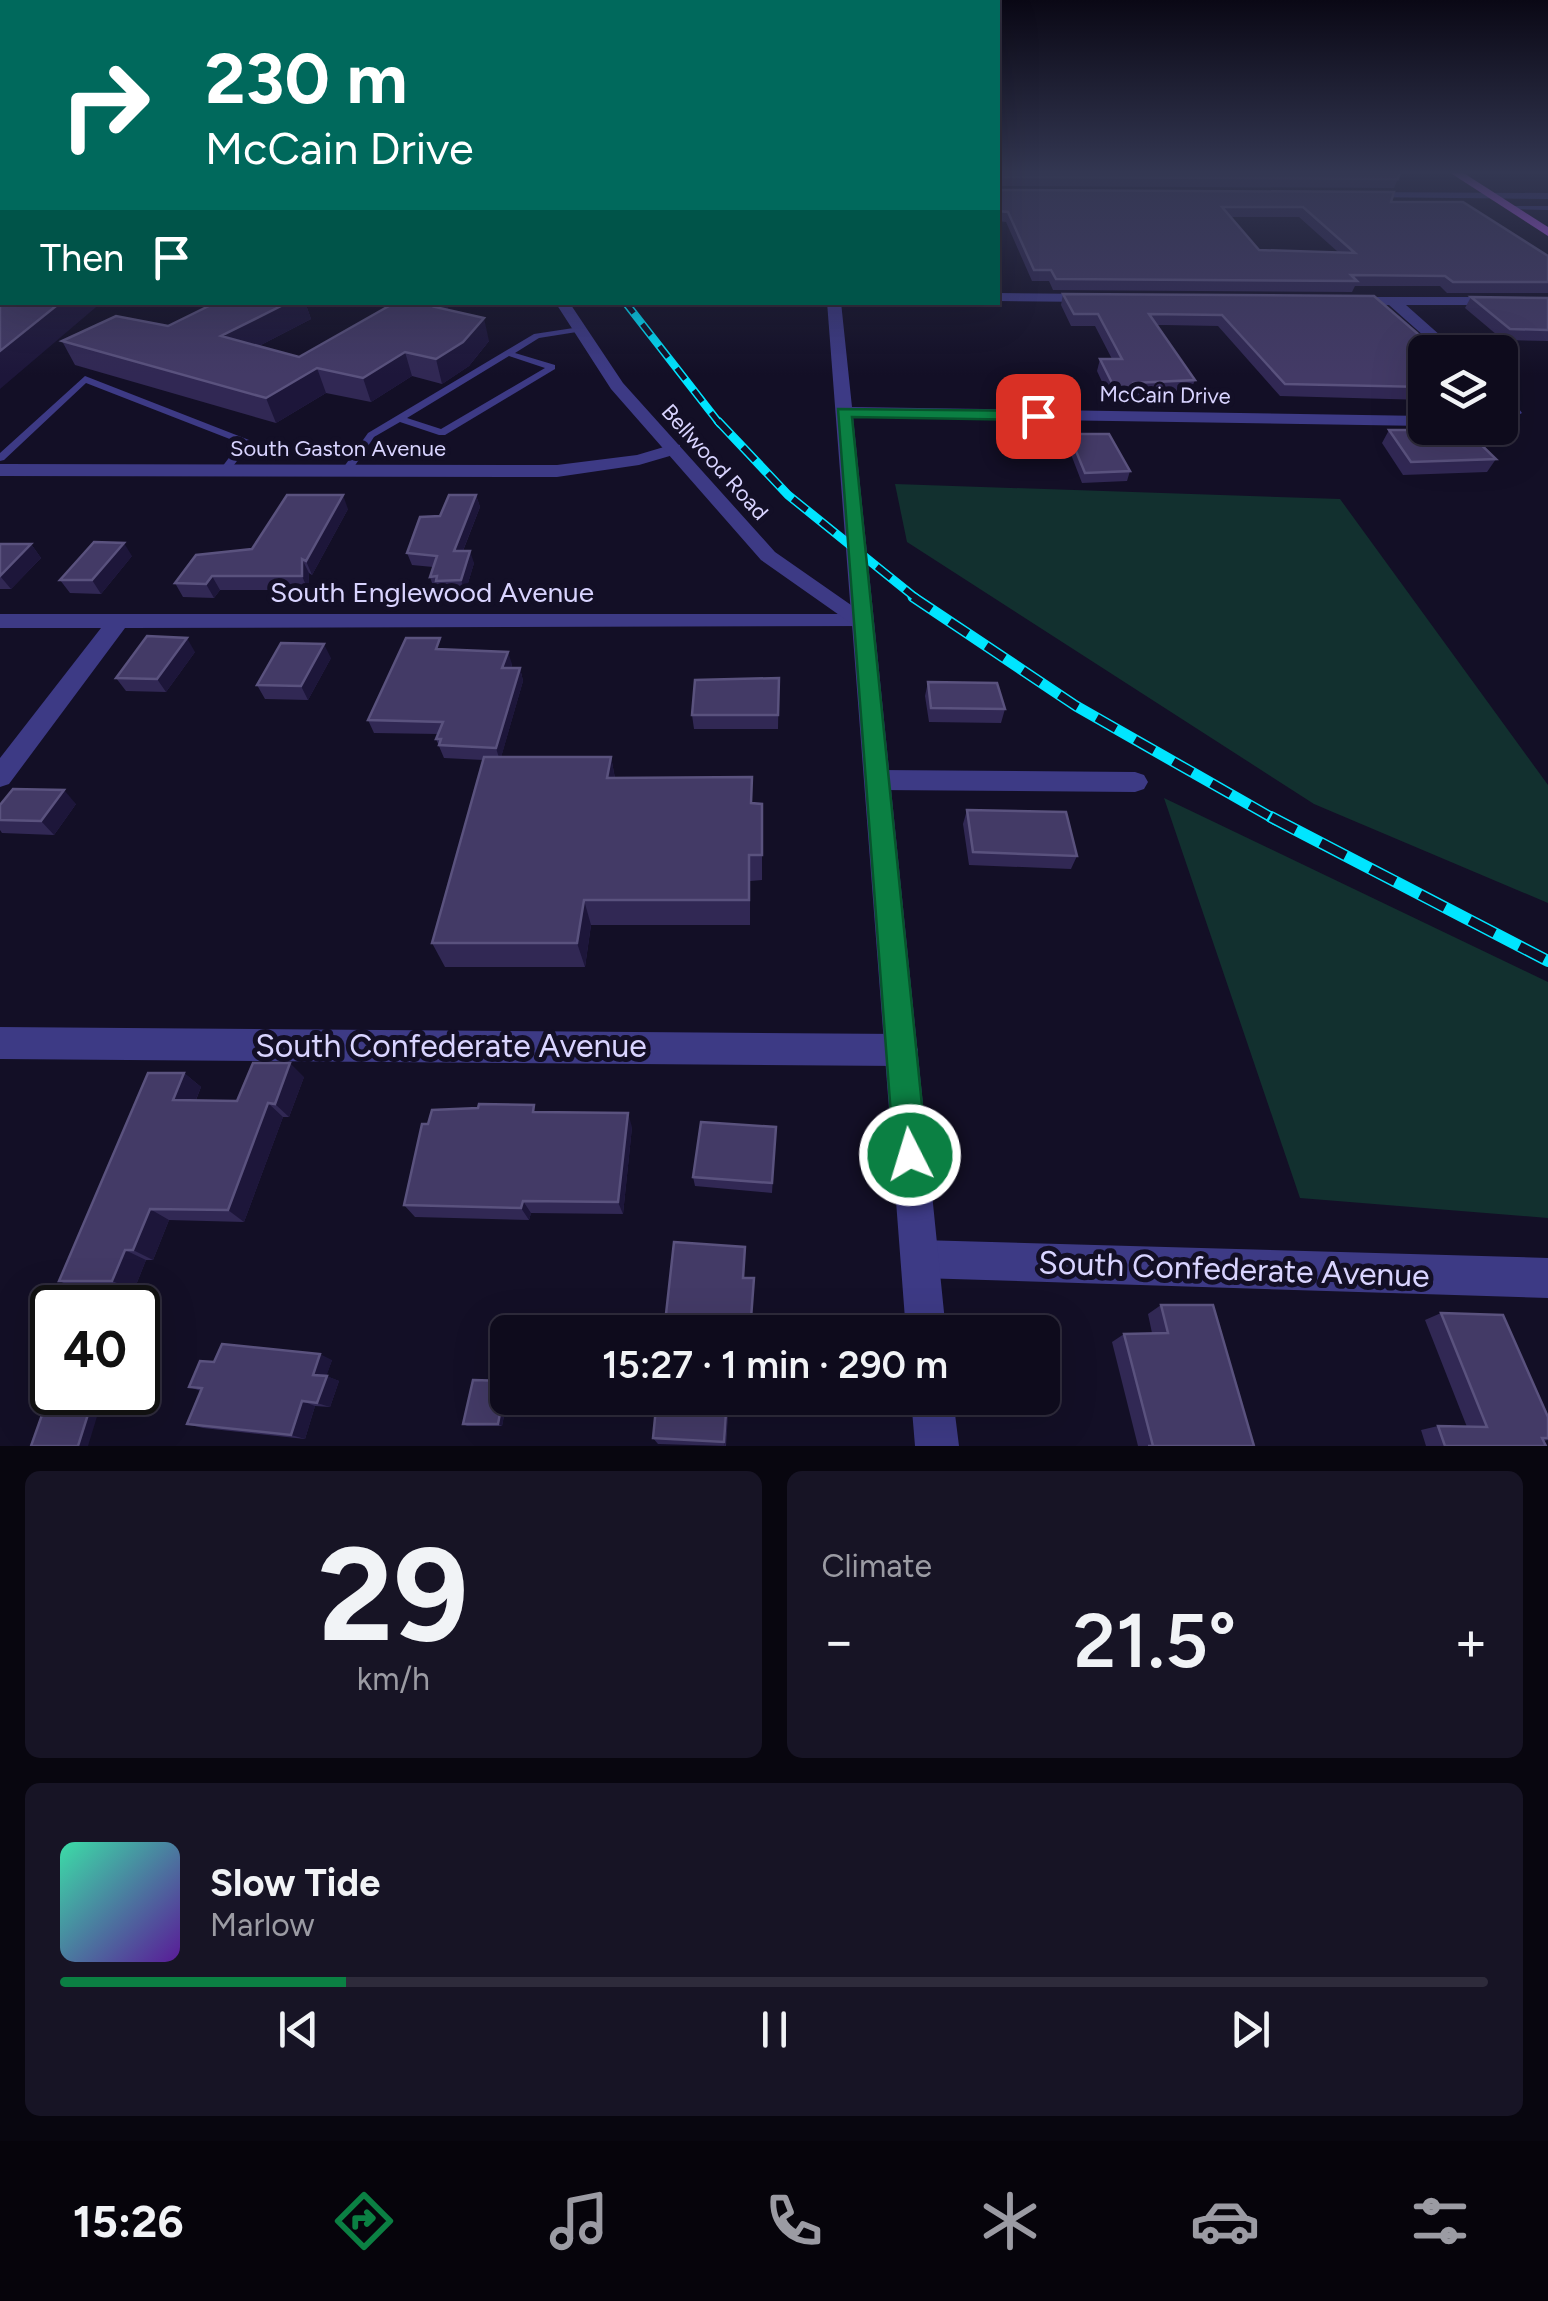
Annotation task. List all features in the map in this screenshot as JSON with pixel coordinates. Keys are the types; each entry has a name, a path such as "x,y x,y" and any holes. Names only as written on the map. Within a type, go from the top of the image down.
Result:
{"street":[{"path":"1000,297 1116,298"},
{"path":"1333,301 1548,300"},
{"path":"1392,301 1431,335"},
{"name":"Bellwood Road","path":"564,305 617,386 768,556 864,621"},
{"path":"834,305 925,1315"},
{"name":"McCain Drive","path":"844,412 1408,422"},
{"name":"South Gaston Avenue","path":"0,470 557,471 639,460 674,450"},
{"name":"South Englewood Avenue","path":"0,622 864,621"},
{"path":"0,778 118,622"},
{"path":"878,780 1135,782"},
{"name":"South Confederate Avenue","path":"0,1043 901,1050"},
{"name":"South Confederate Avenue","path":"920,1259 1548,1278"},
{"path":"933,1415 936,1446"}],"lane":[{"path":"346,471 371,435 399,418 537,336 580,330"},
{"path":"399,418 442,433 552,366 508,353"},
{"path":"0,458 85,380 246,442 224,471"}],"green space":[{"path":"895,484 1340,499 1548,785 1548,903 1314,804 907,542"},
{"path":"1164,798 1548,982 1548,1218 1300,1198"}],"building":[{"path":"1020,239 1250,239 1259,250 1355,253 1340,239 1522,239 1548,256 1548,282 1453,282 1445,276 1351,275 1357,281 1056,279 1051,270 1034,270"},
{"path":"1063,294 1374,296 1419,335 1408,335 1408,387 1285,384 1222,315 1149,314 1195,380 1133,383 1129,390 1113,385 1100,359 1122,359 1098,314 1074,314"},
{"path":"1471,297 1548,298 1548,330 1510,329"},
{"path":"0,305 57,305 0,351"},
{"path":"211,305 283,305 221,336 299,357 391,305 438,305 435,307 484,318 463,342 436,359 405,352 363,378 317,368 266,398 62,341 116,316 168,326"},
{"path":"1389,430 1408,430 1408,445 1482,445 1496,459 1411,462"},
{"path":"1069,434 1109,434 1130,471 1085,473"},
{"path":"287,495 343,495 306,561 302,559 302,576 212,576 206,584 175,583 196,555 252,549"},
{"path":"449,495 476,495 454,551 470,551 461,580 436,581 437,576 430,577 437,556 407,553 420,517 440,516"},
{"path":"94,542 124,543 92,580 60,580"},
{"path":"0,544 31,544 0,576"},
{"path":"147,636 187,638 157,679 116,678"},
{"path":"406,638 440,638 436,649 508,652 502,668 520,668 496,748 439,745 441,739 436,739 443,722 368,720"},
{"path":"281,643 324,644 301,686 257,685"},
{"path":"779,678 778,715 692,715 695,680"},
{"path":"928,682 997,683 1005,709 931,708"},
{"path":"484,757 611,757 607,778 752,777 751,803 762,804 762,855 749,855 749,900 584,900 577,943 432,943"},
{"path":"13,789 64,790 41,821 0,820 0,805"},
{"path":"967,810 1066,812 1077,856 973,852"},
{"path":"253,1063 290,1063 275,1104 268,1103 228,1210 150,1209 133,1250 125,1250 112,1281 59,1281 148,1073 184,1073 173,1100 237,1101"},
{"path":"479,1104 534,1105 533,1112 628,1113 618,1202 523,1201 521,1208 404,1205 422,1124 428,1124 432,1110 478,1108"},
{"path":"701,1122 776,1127 772,1183 693,1177"},
{"path":"674,1242 745,1247 743,1278 754,1278 751,1315 666,1315"},
{"path":"1161,1305 1213,1305 1254,1446 1153,1446 1124,1334 1168,1333"},
{"path":"1441,1313 1503,1315 1548,1417 1548,1438 1542,1438 1546,1446 1445,1446 1438,1426 1487,1427"},
{"path":"222,1344 320,1354 313,1375 327,1376 317,1403 302,1401 291,1435 187,1424 202,1388 189,1387 200,1361 214,1362"},
{"path":"473,1380 490,1381 490,1415 500,1415 498,1424 463,1424"},
{"path":"42,1415 88,1415 78,1446 31,1446"},
{"path":"655,1415 726,1415 724,1442 653,1438"}],"railway":[{"path":"627,305 720,424"},
{"path":"718,421 788,495 917,599"},
{"path":"913,597 1076,706 1276,820"},
{"path":"1271,817 1548,961"}],"route":[{"path":"910,1155 844,412 1038,416"}]}
